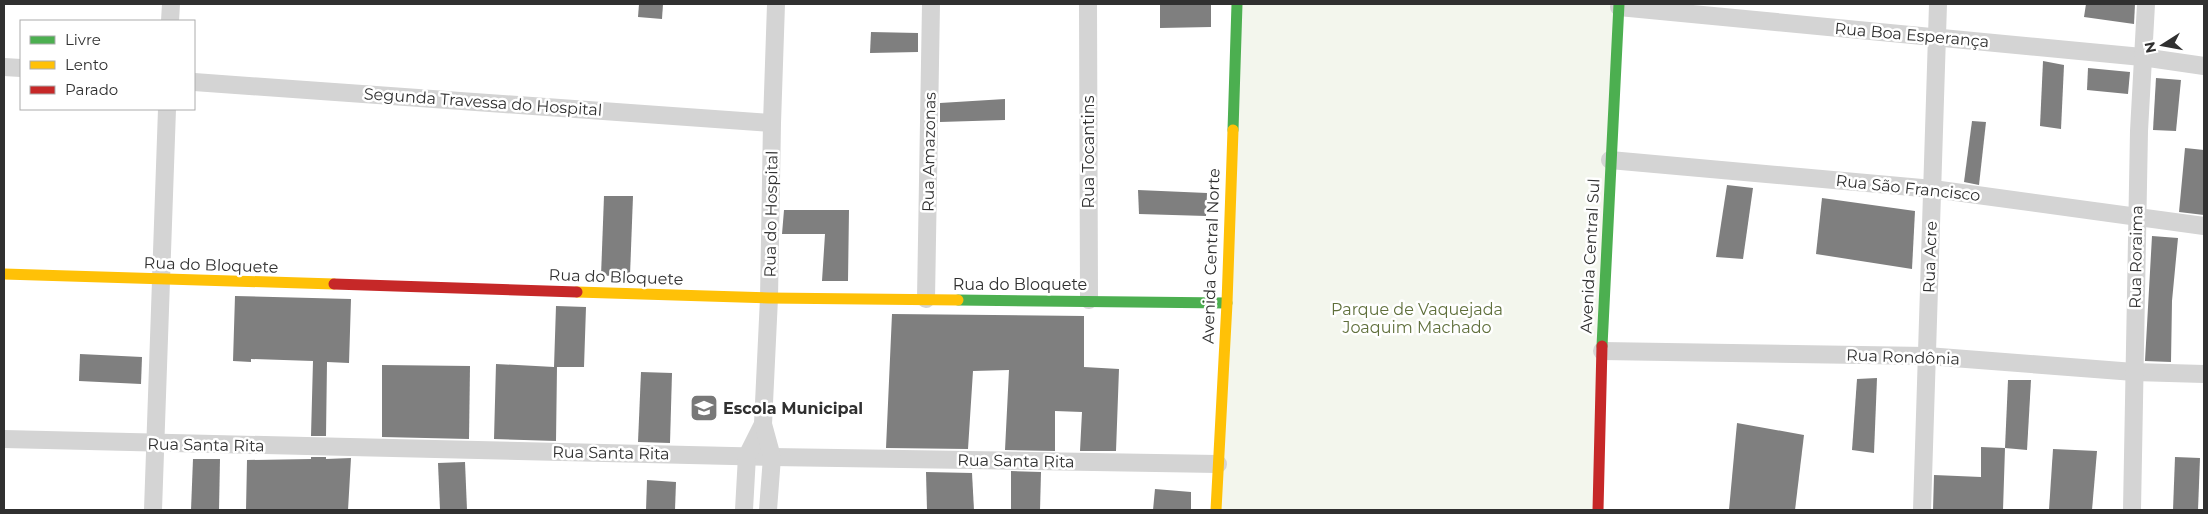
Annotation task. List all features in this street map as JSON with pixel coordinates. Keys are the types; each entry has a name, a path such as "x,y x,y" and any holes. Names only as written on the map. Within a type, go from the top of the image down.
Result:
{"street":[{"path":"170,20 171,4"},
{"name":"Rua do Hospital","path":"768,510 772,458 763,424 769,298 776,4"},
{"name":"Rua Amazonas","path":"926,299 931,4"},
{"name":"Rua Tocantins","path":"1088,4 1089,300"},
{"name":"Avenida Central Norte","path":"1216,510 1227,303 1237,4"},
{"name":"Rua Acre","path":"1922,510 1938,4"},
{"name":"Rua Roraima","path":"2132,510 2137,217 2142,57 2146,4"},
{"name":"Rua Boa Esperança","path":"1619,5 2142,57 2204,66"},
{"name":"Avenida Central Sul","path":"1598,510 1602,351 1619,5"},
{"path":"4,67 20,68"},
{"name":"Segunda Travessa do Hospital","path":"195,82 772,122"},
{"path":"153,510 167,110"},
{"name":"Rua São Francisco","path":"1610,160 1933,190 2204,226"},
{"name":"Rua do Bloquete","path":"4,274 769,298 1227,303"},
{"name":"Rua Rondônia","path":"1602,351 1927,356 2134,372 2204,374"},
{"name":"Rua do Hospital","path":"744,510 747,456 763,424"},
{"name":"Rua Santa Rita","path":"4,439 772,458 1218,464"}],"green space":[{"name":"Parque de Vaquejada Joaquim Machado","path":"1237,4 1619,4 1602,510 1218,510"}],"building":[{"path":"639,4 663,4 662,19 638,17"},
{"path":"1160,4 1211,4 1211,27 1160,28"},
{"path":"2086,4 2135,4 2134,24 2084,17"},
{"path":"871,32 918,33 918,52 870,53"},
{"path":"2043,61 2064,65 2061,129 2040,126"},
{"path":"2088,68 2130,72 2128,94 2087,90"},
{"path":"2156,78 2181,80 2176,131 2153,130"},
{"path":"1005,99 1005,120 940,122 940,103"},
{"path":"1972,121 1986,122 1979,185 1964,182"},
{"path":"2185,148 2204,150 2204,215 2179,212"},
{"path":"1727,185 1753,188 1743,259 1716,257"},
{"path":"1138,190 1207,193 1206,216 1139,214"},
{"path":"604,196 633,196 630,275 601,276"},
{"path":"1822,198 1915,211 1912,269 1816,254"},
{"path":"784,210 849,210 848,281 822,281 825,234 782,234"},
{"path":"2152,236 2178,238 2172,301 2171,362 2145,361"},
{"path":"235,296 351,299 349,363 327,362 326,436 311,436 313,361 251,359 251,362 233,361"},
{"path":"556,306 586,307 584,367 557,367 556,441 494,439 496,364 554,367"},
{"path":"892,314 1084,316 1084,367 1119,369 1116,451 1080,451 1082,412 1055,411 1055,451 1005,450 1009,370 973,371 968,449 886,448"},
{"path":"80,354 142,357 141,384 79,381"},
{"path":"382,365 470,366 469,439 382,437"},
{"path":"641,372 672,373 670,443 638,442"},
{"path":"1877,378 1874,453 1852,450 1857,379"},
{"path":"2008,380 2031,380 2027,450 2005,448"},
{"path":"1737,423 1804,435 1795,510 1729,510"},
{"path":"1981,447 2005,448 2003,510 1933,510 1934,475 1981,477"},
{"path":"2053,449 2097,451 2092,510 2049,510"},
{"path":"311,457 326,457 326,459 351,458 348,510 246,510 247,460 311,459"},
{"path":"2175,457 2200,458 2198,510 2173,510"},
{"path":"193,459 220,459 219,510 191,510"},
{"path":"465,462 467,510 440,510 438,463"},
{"path":"1011,471 1041,472 1040,510 1011,510"},
{"path":"926,472 972,473 974,510 927,510"},
{"path":"647,480 676,482 675,510 646,510"},
{"path":"1155,489 1191,492 1191,510 1153,510"}],"traffic: fast":[{"path":"1233,130 1237,4"},
{"path":"1602,346 1619,4"},
{"path":"958,300 1227,303"}],"traffic: slow":[{"path":"1216,510 1227,303 1233,130"},
{"path":"4,274 334,284"},
{"path":"577,292 769,298 958,300"}],"traffic: jam":[{"path":"334,284 577,292"},
{"path":"1598,510 1602,346"}],"place":[{"name":"Escola Municipal","path":"704,408"}]}
